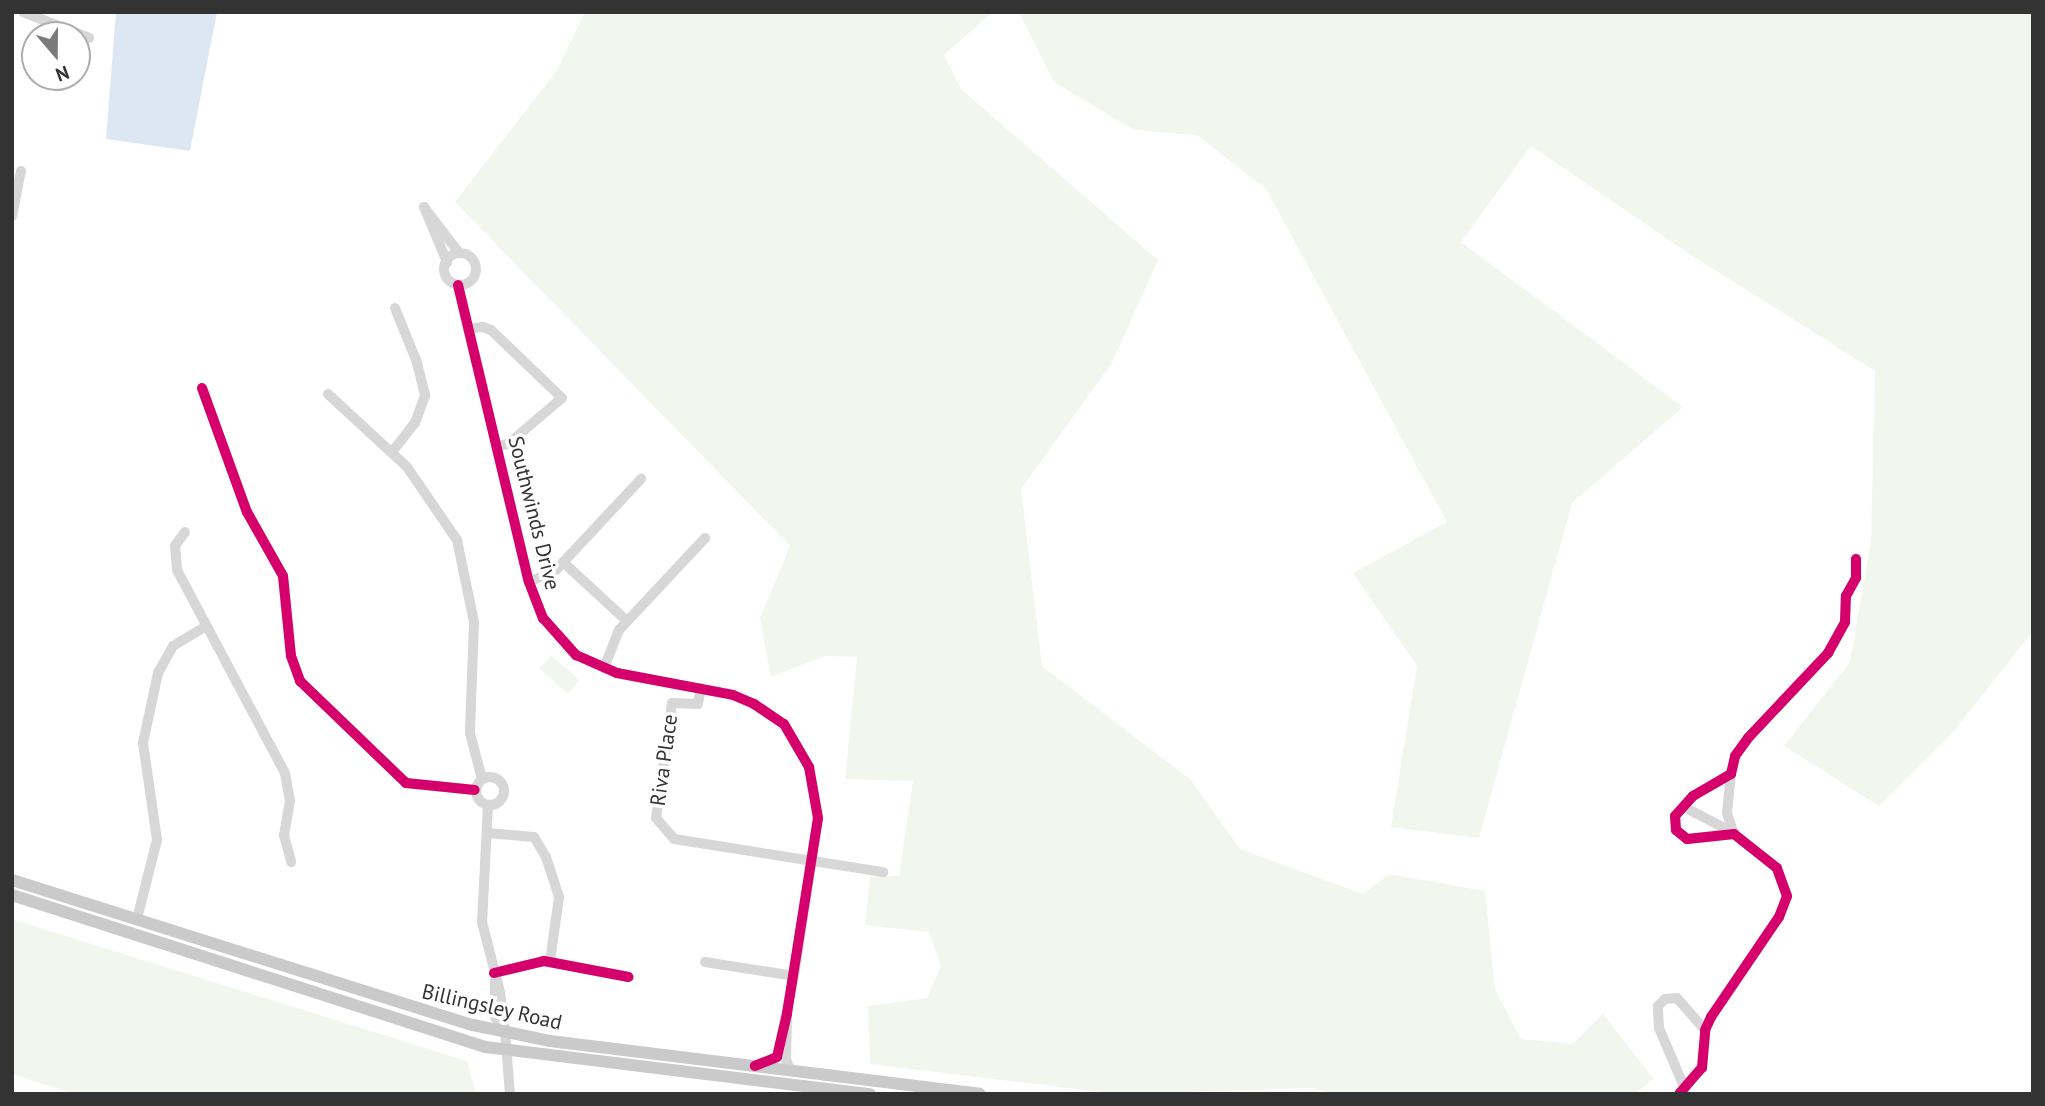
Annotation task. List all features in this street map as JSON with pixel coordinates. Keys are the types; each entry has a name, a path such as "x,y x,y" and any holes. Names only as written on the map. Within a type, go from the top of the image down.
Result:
{"main road":[{"name":"Billingsley Road","path":"12,880 411,1008 550,1041 790,1070 887,1088 981,1094"},
{"name":"Billingsley Road","path":"12,895 508,1051 870,1094"},
{"path":"803,1086 816,1094"}],"street":[{"path":"23,12 46,21"},
{"path":"12,216 21,171"},
{"path":"425,207 459,253 469,256 476,270 472,279 458,285 446,276 446,262 425,207"},
{"path":"446,262 459,253"},
{"name":"Southwinds Drive","path":"458,285 529,583 543,618 565,645 604,668 648,681 701,688 754,704 777,718 795,740 809,767 817,799 794,976 777,1057 755,1066"},
{"path":"392,452 415,424 425,395 416,360 394,308"},
{"path":"468,329 491,330 562,398 508,444 496,446"},
{"path":"202,388 247,512 282,576 290,656 300,681 406,783 475,790"},
{"path":"328,394 392,452 434,502 457,540 474,622 470,733 482,779 475,790 477,798 488,805"},
{"path":"529,583 563,562 641,479"},
{"path":"185,532 174,556 206,626 285,773 290,801 284,835 291,862"},
{"path":"604,668 610,647 626,621 705,538"},
{"path":"1734,834 1727,813 1735,756 1748,738 1819,664 1842,630 1846,596 1856,575 1856,559"},
{"path":"563,562 626,621"},
{"path":"137,919 157,840 158,821 143,752 158,673 173,646 206,626"},
{"name":"Riva Place","path":"701,688 698,704 672,703 656,818 680,842 811,861"},
{"path":"1731,774 1693,796 1674,820 1681,836 1695,839 1734,834"},
{"path":"482,779 497,778 503,786 501,800 488,805"},
{"path":"488,805 482,922 494,977 495,1017 505,1031 510,1094"},
{"path":"1682,1092 1702,1068 1705,1030 1786,902 1780,873 1734,834 1684,807"},
{"path":"488,833 534,836 546,857 559,897 550,961"},
{"path":"811,861 883,872"},
{"path":"494,977 550,961 629,977"},
{"path":"705,962 794,976"},
{"path":"1682,1092 1659,1028 1658,1006 1665,999 1677,998 1705,1030"},
{"name":"Southwinds Drive","path":"787,1014 786,1059 790,1070"}],"shaded area":[{"path":"116,12 217,12 190,151 106,139"},
{"path":"585,12 993,12 944,55 961,89 1158,260 1112,363 1021,489 1042,666 1190,779 1240,849 1363,894 1389,874 1485,891 1495,989 1521,1039 1573,1044 1603,1014 1654,1079 1634,1094 1331,1094 1312,1088 1118,1094 870,1064 868,1006 927,998 941,966 929,932 865,925 870,876 899,876 913,781 845,779 857,657 825,656 771,677 760,618 790,546 455,202 557,70"},
{"path":"1019,12 2033,12 2033,631 1954,731 1879,806 1784,746 1850,662 1871,541 1875,371 1691,255 1531,146 1461,242 1683,407 1572,503 1479,838 1391,827 1417,666 1353,573 1447,522 1266,189 1197,135 1134,130 1054,82"},
{"path":"551,655 580,680 568,694 539,669"},
{"path":"12,919 467,1061 476,1094 74,1094 12,1074"}],"cycle path":[{"path":"458,285 529,582 543,618 576,655 617,673 733,695 754,704 784,724 809,767 818,818 787,1014 777,1057 755,1066"},
{"path":"202,388 247,512 283,576 291,656 300,681 406,783 475,790"},
{"path":"1679,1094 1702,1068 1705,1030 1711,1017 1779,917 1787,896 1777,868 1734,834 1687,839 1676,830 1675,816 1693,796 1731,774 1735,756 1748,738 1828,653 1845,622 1846,596 1856,578 1856,559"},
{"path":"494,973 544,961 629,977"}]}
